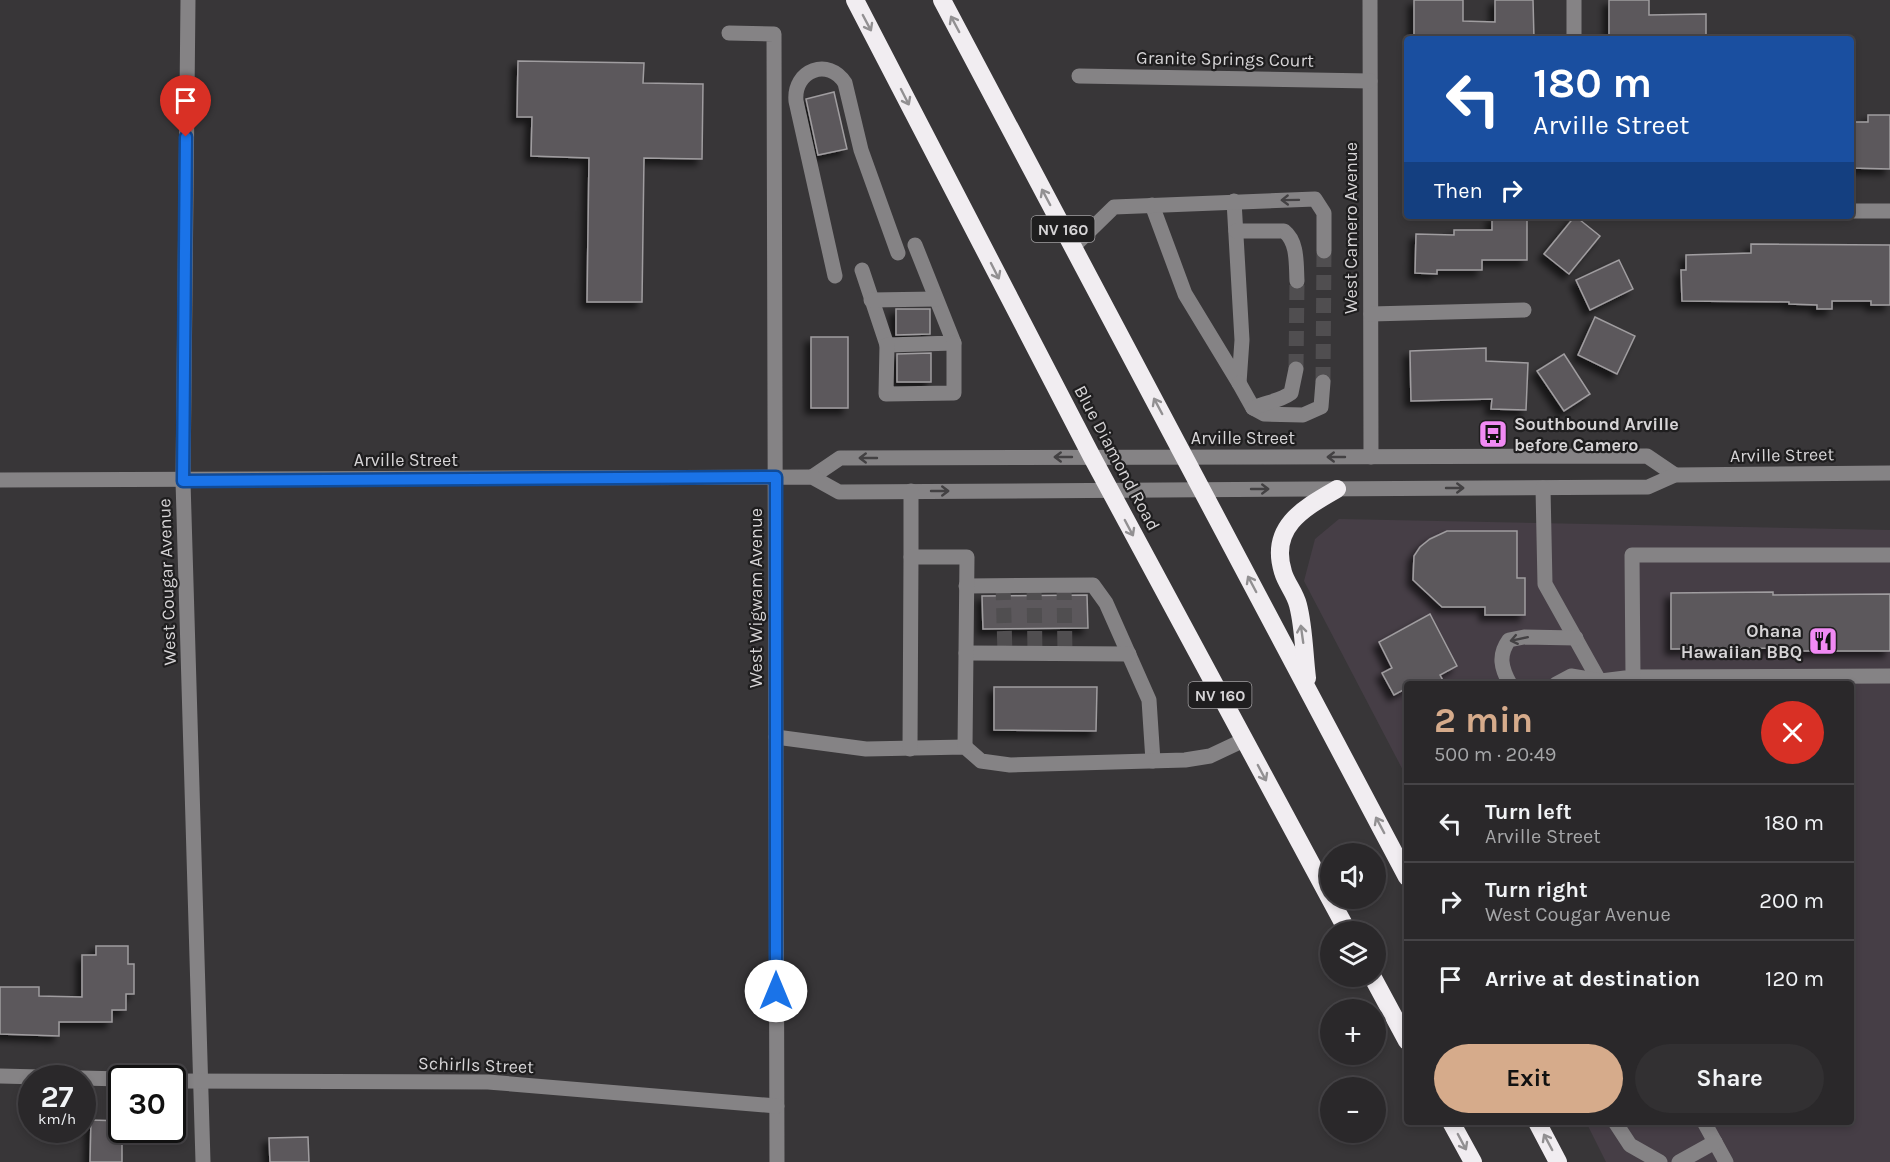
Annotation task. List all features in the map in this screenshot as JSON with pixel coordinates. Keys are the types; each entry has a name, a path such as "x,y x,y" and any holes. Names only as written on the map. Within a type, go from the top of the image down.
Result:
{"highway":[{"name":"Blue Diamond Road","path":"855,0 1092,458 1342,921"},
{"name":"NV 160","path":"942,0 1404,871"},
{"path":"1309,692 1298,604 1283,573 1278,553 1284,533 1296,515 1337,489"},
{"path":"1378,987 1404,1035"},
{"path":"1453,1125 1473,1162"},
{"path":"1539,1125 1558,1162"}],"street":[{"name":"West Cougar Avenue","path":"188,0 183,481 203,1162"},
{"name":"West Camero Avenue","path":"1370,0 1371,457"},
{"path":"1574,0 1575,36"},
{"name":"West Wigwam Avenue","path":"729,33 774,34 777,1162"},
{"path":"835,276 796,101 796,84 810,72 832,70 840,75 845,83 861,150 898,253"},
{"name":"Granite Springs Court","path":"1079,76 1370,81"},
{"path":"1073,247 1114,207 1315,199 1324,213 1324,251"},
{"path":"1234,201 1242,340 1239,382"},
{"path":"1152,205 1185,294 1253,408 1264,414 1303,415 1321,407 1323,382"},
{"path":"1854,212 1890,211"},
{"path":"1236,231 1284,231 1290,235 1295,250 1297,281"},
{"path":"861,270 887,345 886,394 954,393 954,343 915,245"},
{"path":"871,300 936,299"},
{"path":"1371,314 1524,309"},
{"path":"887,345 954,343"},
{"path":"1253,408 1281,400 1292,393 1296,369"},
{"name":"Arville Street","path":"812,477 840,458 1647,456 1675,475"},
{"name":"Arville Street","path":"0,480 812,477 839,492 1648,487 1675,475 1890,473"},
{"path":"1543,488 1545,584 1600,681"},
{"path":"910,749 911,491"},
{"path":"1633,677 1632,555 1890,555"},
{"path":"911,557 967,557 965,747"},
{"path":"966,586 1093,585 1106,603 1149,700 1153,761"},
{"path":"1508,681 1502,669 1501,651 1509,640 1524,636 1576,638"},
{"path":"966,653 1129,654"},
{"path":"1562,681 1571,676 1596,681"},
{"path":"1607,681 1633,677 1890,676"},
{"path":"776,737 866,749 965,747 981,761 1010,765 1185,760 1210,756 1244,740"},
{"path":"0,1076 108,1079"},
{"name":"Schirlls Street","path":"186,1081 488,1082 777,1106"},
{"path":"1617,1125 1630,1145 1660,1162"},
{"path":"1706,1125 1726,1162"},
{"path":"1679,1162 1715,1142"}],"shaded area":[{"path":"1339,519 1890,530 1890,1162 1606,1162 1588,1125 1854,1125 1854,681 1404,681 1404,772 1304,581 1315,539"}],"building":[{"path":"1414,0 1463,0 1463,21 1495,22 1495,0 1533,0 1534,36 1414,36"},
{"path":"1609,0 1649,0 1649,15 1706,14 1706,36 1609,36"},
{"path":"518,61 644,63 643,83 703,84 702,159 644,158 642,302 587,302 589,158 531,156 532,117 517,117"},
{"path":"834,92 847,149 818,155 806,99"},
{"path":"1868,115 1890,115 1890,169 1854,168 1854,122 1868,122"},
{"path":"1492,219 1527,219 1527,260 1482,260 1482,270 1437,270 1437,274 1415,273 1416,234 1454,235 1454,230 1492,230"},
{"path":"1573,219 1579,219 1600,236 1569,274 1544,254"},
{"path":"1751,244 1890,245 1890,305 1871,305 1871,301 1832,301 1832,309 1817,309 1817,305 1789,304 1789,302 1682,301 1681,270 1686,270 1686,255 1751,253"},
{"path":"1619,260 1633,289 1590,310 1576,280"},
{"path":"896,309 930,309 930,334 896,335"},
{"path":"1595,317 1635,336 1617,374 1578,355"},
{"path":"811,337 848,337 848,408 811,408"},
{"path":"1486,348 1486,361 1528,363 1526,410 1491,409 1492,399 1411,401 1410,351"},
{"path":"931,353 931,382 897,382 897,354"},
{"path":"1564,354 1590,394 1564,411 1537,371"},
{"path":"1447,531 1517,531 1517,578 1525,578 1525,615 1485,615 1485,607 1442,607 1413,580 1414,556 1420,547"},
{"path":"1773,592 1773,595 1890,594 1890,651 1793,651 1793,648 1671,649 1671,593"},
{"path":"1087,595 1088,628 983,629 982,596"},
{"path":"1430,614 1457,666 1440,675 1443,681 1404,681 1404,690 1394,695 1382,673 1392,668 1379,642"},
{"path":"994,687 1097,687 1096,731 994,730"},
{"path":"96,946 128,946 128,964 134,964 134,994 126,994 126,1010 112,1010 112,1022 59,1022 59,1036 0,1034 0,987 39,987 39,996 82,997 82,955 96,955"},
{"path":"96,1120 108,1121 108,1143 122,1143 122,1162 90,1162 90,1143 96,1143"},
{"path":"308,1137 309,1162 270,1162 269,1138"}],"tunnel":[{"path":"1323,382 1324,251"},
{"path":"1296,369 1297,281"},
{"path":"1003,585 1005,654"},
{"path":"1034,585 1035,654"},
{"path":"1064,585 1065,654"}],"place":[{"name":"Southbound Arville before Camero","path":"1493,434"},
{"name":"Ohana Hawaiian BBQ","path":"1823,641"}],"route":[{"path":"186,137 183,481 776,477 776,991"}]}
